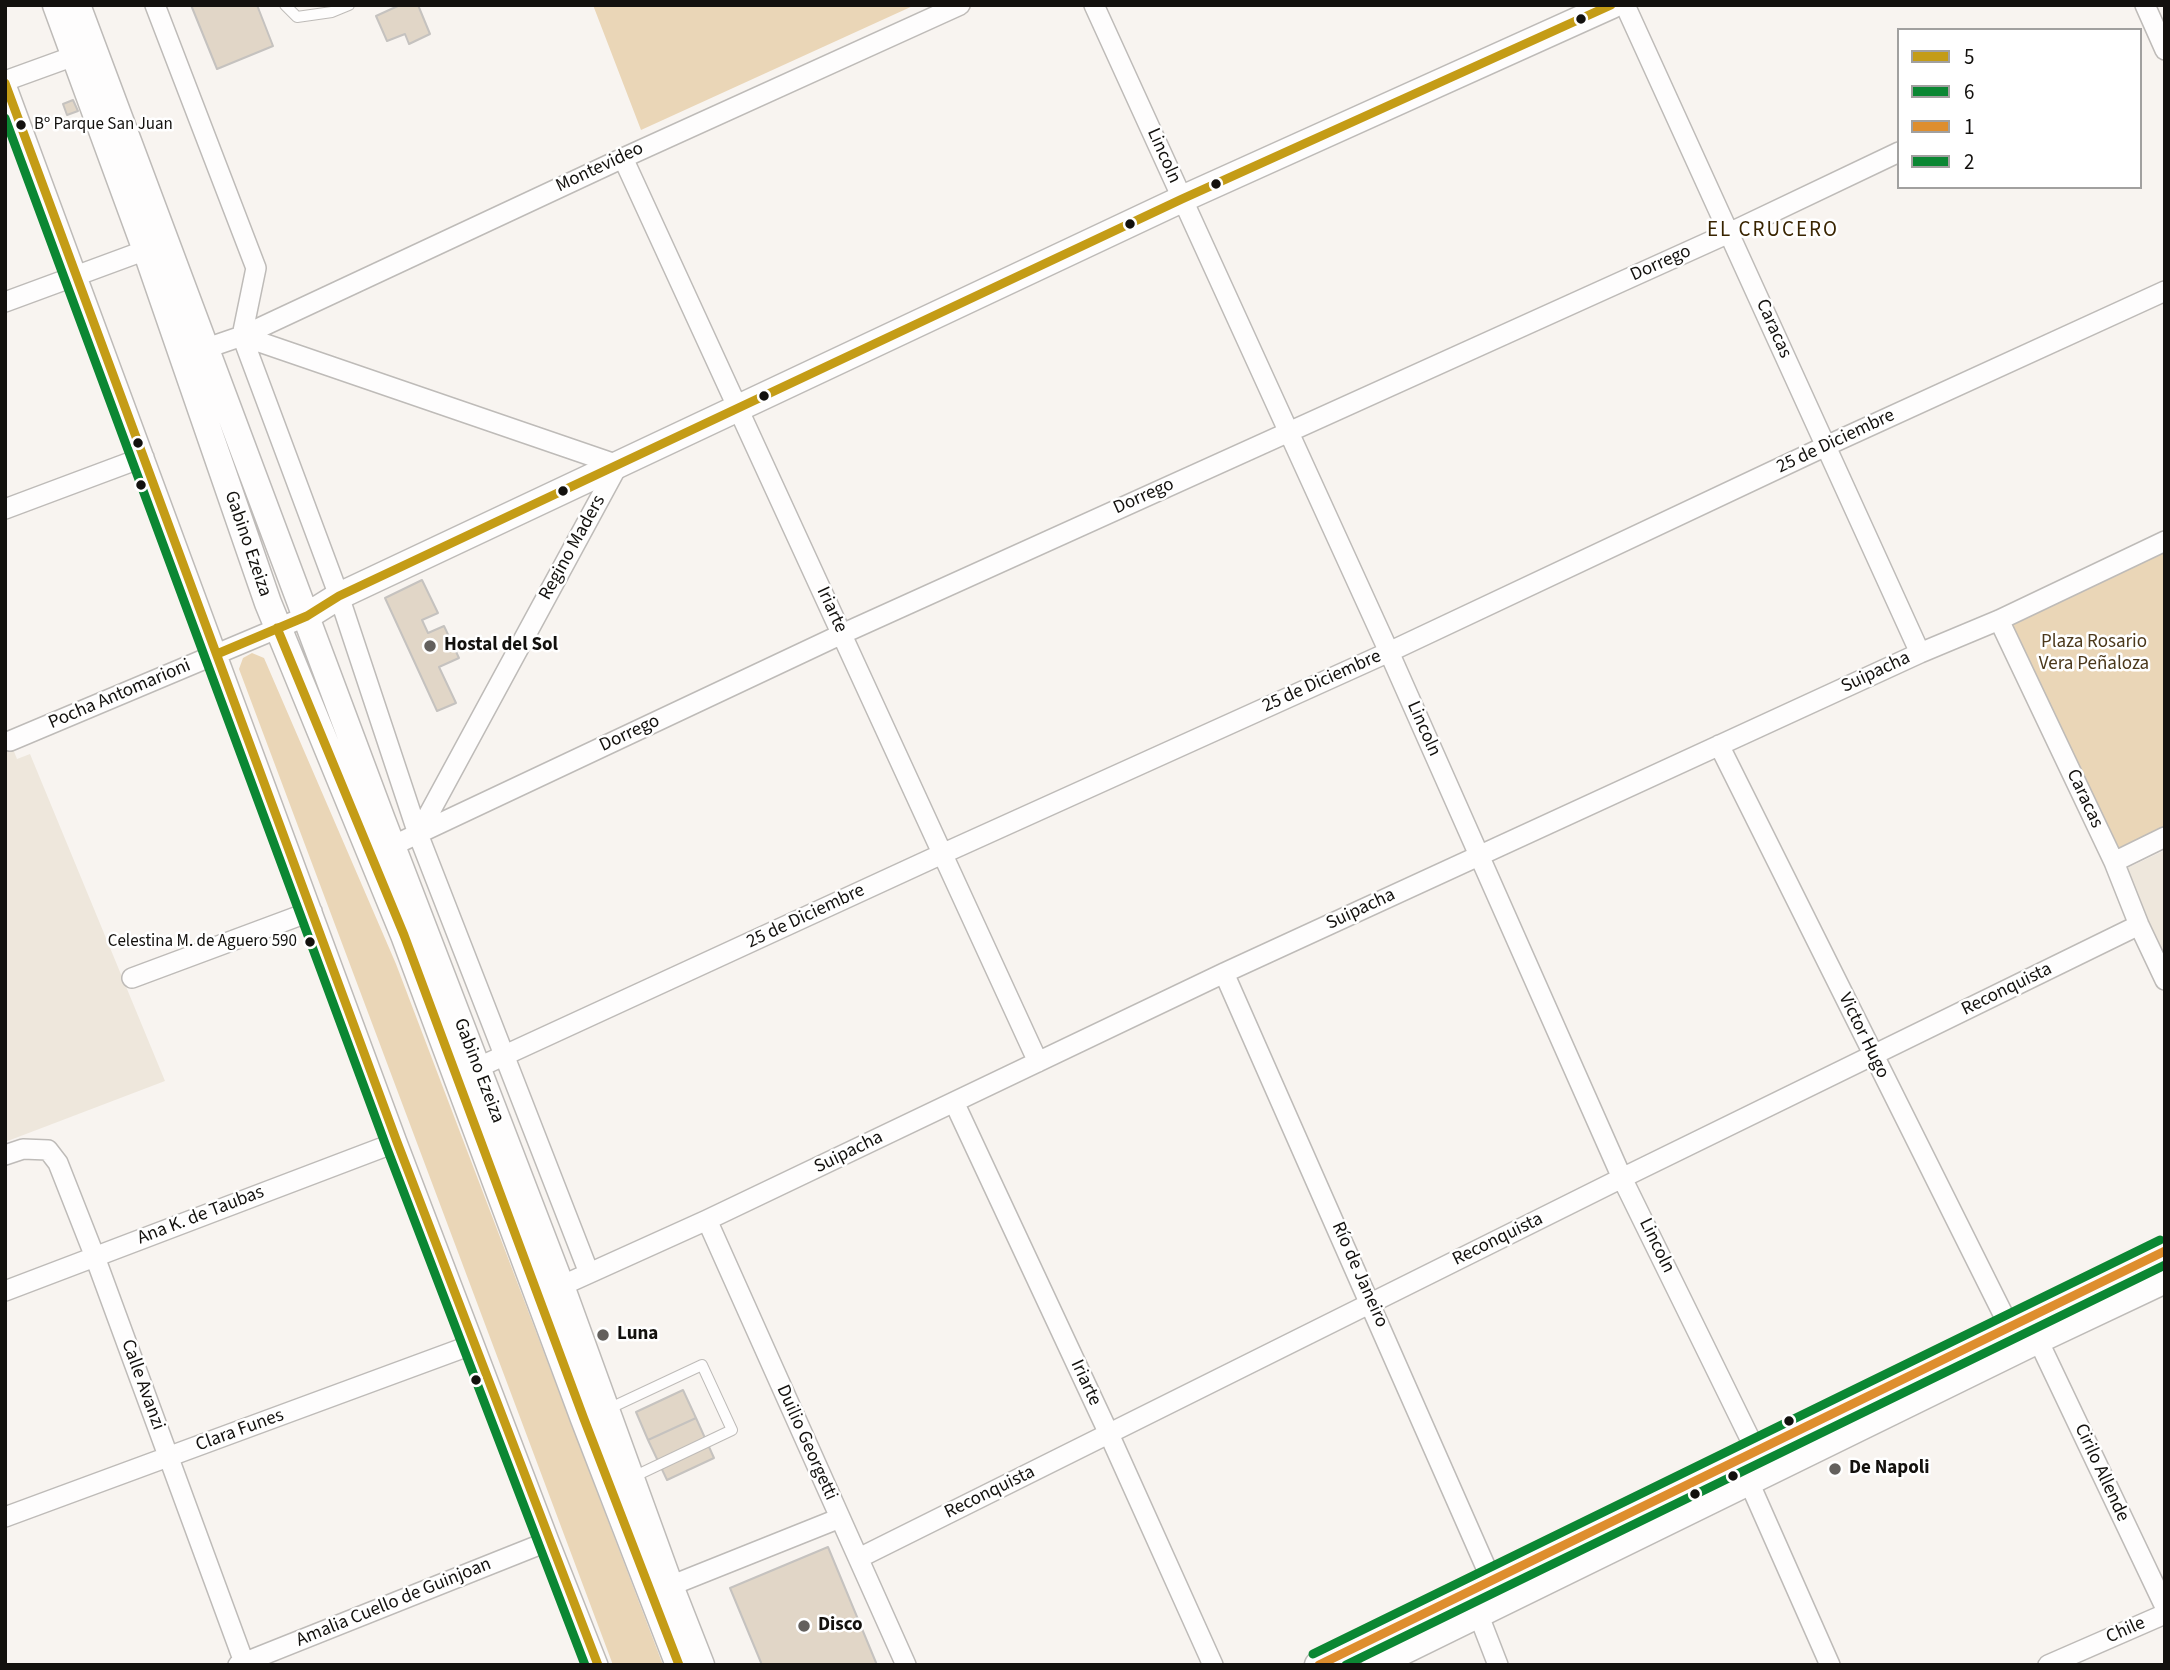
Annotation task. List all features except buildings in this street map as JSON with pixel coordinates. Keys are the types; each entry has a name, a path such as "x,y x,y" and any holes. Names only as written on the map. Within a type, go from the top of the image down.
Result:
{"main road":[{"name":"Gabino Ezeiza","path":"56,5 146,250 277,628 404,935 679,1665"},
{"name":"Gabino Ezeiza","path":"77,5 392,846 561,1286 701,1665"},
{"path":"307,616 339,596 1182,199 1612,5"},
{"path":"1318,1665 2165,1251"},
{"path":"1375,1665 2165,1280"}],"street":[{"path":"155,5 256,268 242,336 339,596 418,834 589,1273"},
{"name":"Montevideo","path":"207,348 242,336 623,158 960,5"},
{"name":"Lincoln","path":"1094,5 1389,652 1622,1178 1756,1451"},
{"name":"Caracas","path":"1625,5 1920,653"},
{"path":"2145,5 2153,30 2165,50"},
{"path":"74,56 5,82 397,1142 598,1665"},
{"name":"Dorrego","path":"392,846 842,634 1729,233 1897,153"},
{"name":"Iriarte","path":"623,158 1038,1062"},
{"path":"5,302 146,250"},
{"name":"25 de Diciembre","path":"477,1068 1389,652 1826,446 2165,291"},
{"path":"242,336 618,465"},
{"path":"5,509 144,457"},
{"name":"Regino Maders","path":"418,834 618,465"},
{"name":"Suipacha","path":"561,1286 707,1220 1224,973 1920,653 1998,620 2165,541"},
{"name":"Pocha Antomarioni","path":"8,742 307,616"},
{"name":"Caracas","path":"1998,620 2114,862 2165,980"},
{"name":"Victor Hugo","path":"1719,745 2009,1326"},
{"path":"2114,862 2165,837"},
{"path":"132,978 312,911"},
{"name":"Reconquista","path":"859,1558 1622,1178 2139,925"},
{"name":"Río de Janeiro","path":"1224,973 1491,1579"},
{"name":"Iriarte","path":"954,1102 1213,1665"},
{"name":"Ana K. de Taubas","path":"5,1290 397,1142"},
{"name":"Calle Avanzi","path":"5,1155 23,1149 48,1150 58,1163 242,1664"},
{"name":"Duilio Georgetti","path":"707,1220 906,1665"},
{"name":"Cirilo Allende","path":"2038,1340 2165,1607"},
{"name":"Clara Funes","path":"5,1517 474,1344"},
{"path":"1756,1451 1749,1482 1830,1665"},
{"path":"670,1586 840,1518"},
{"name":"Amalia Cuello de Guinjoan","path":"242,1664 549,1541"},
{"name":"Chile","path":"2048,1665 2165,1614"},
{"path":"1479,1616 1498,1665"}],"lane":[{"path":"285,5 297,17 332,12 349,5"},
{"path":"605,1410 702,1365 732,1430 631,1479"}],"shaded area":[{"path":"5,729 17,759 30,754 165,1081 5,1142"},
{"path":"2165,850 2165,956 2123,870"}],"green space":[{"path":"593,5 915,5 641,130"},
{"name":"Plaza Rosario Vera Peñaloza","path":"2165,541 2165,837 2114,862 1999,620"},
{"path":"252,653 264,658 396,964 663,1665 613,1665 239,669 243,658"}],"transit line":[{"name":"5","path":"217,654 307,616 339,596 1182,199 1611,5"},
{"name":"5","path":"5,83 397,1142 598,1665"},
{"name":"6","path":"5,118 386,1146 585,1665"},
{"name":"5","path":"277,628 404,935 584,1419 679,1665"},
{"name":"2","path":"1313,1654 2160,1240"},
{"name":"1","path":"1319,1665 2165,1251"},
{"name":"6","path":"1346,1665 2165,1265"}],"place":[{"name":"Bº Parque San Juan","path":"21,125"},
{"name":"Hostal del Sol","path":"430,646"},
{"name":"Celestina M. de Aguero 590","path":"310,942"},
{"name":"Luna","path":"603,1335"},
{"name":"De Napoli","path":"1835,1469"},
{"name":"Disco","path":"804,1626"}],"district":[{"name":"EL CRUCERO","path":"1773,231"}]}
